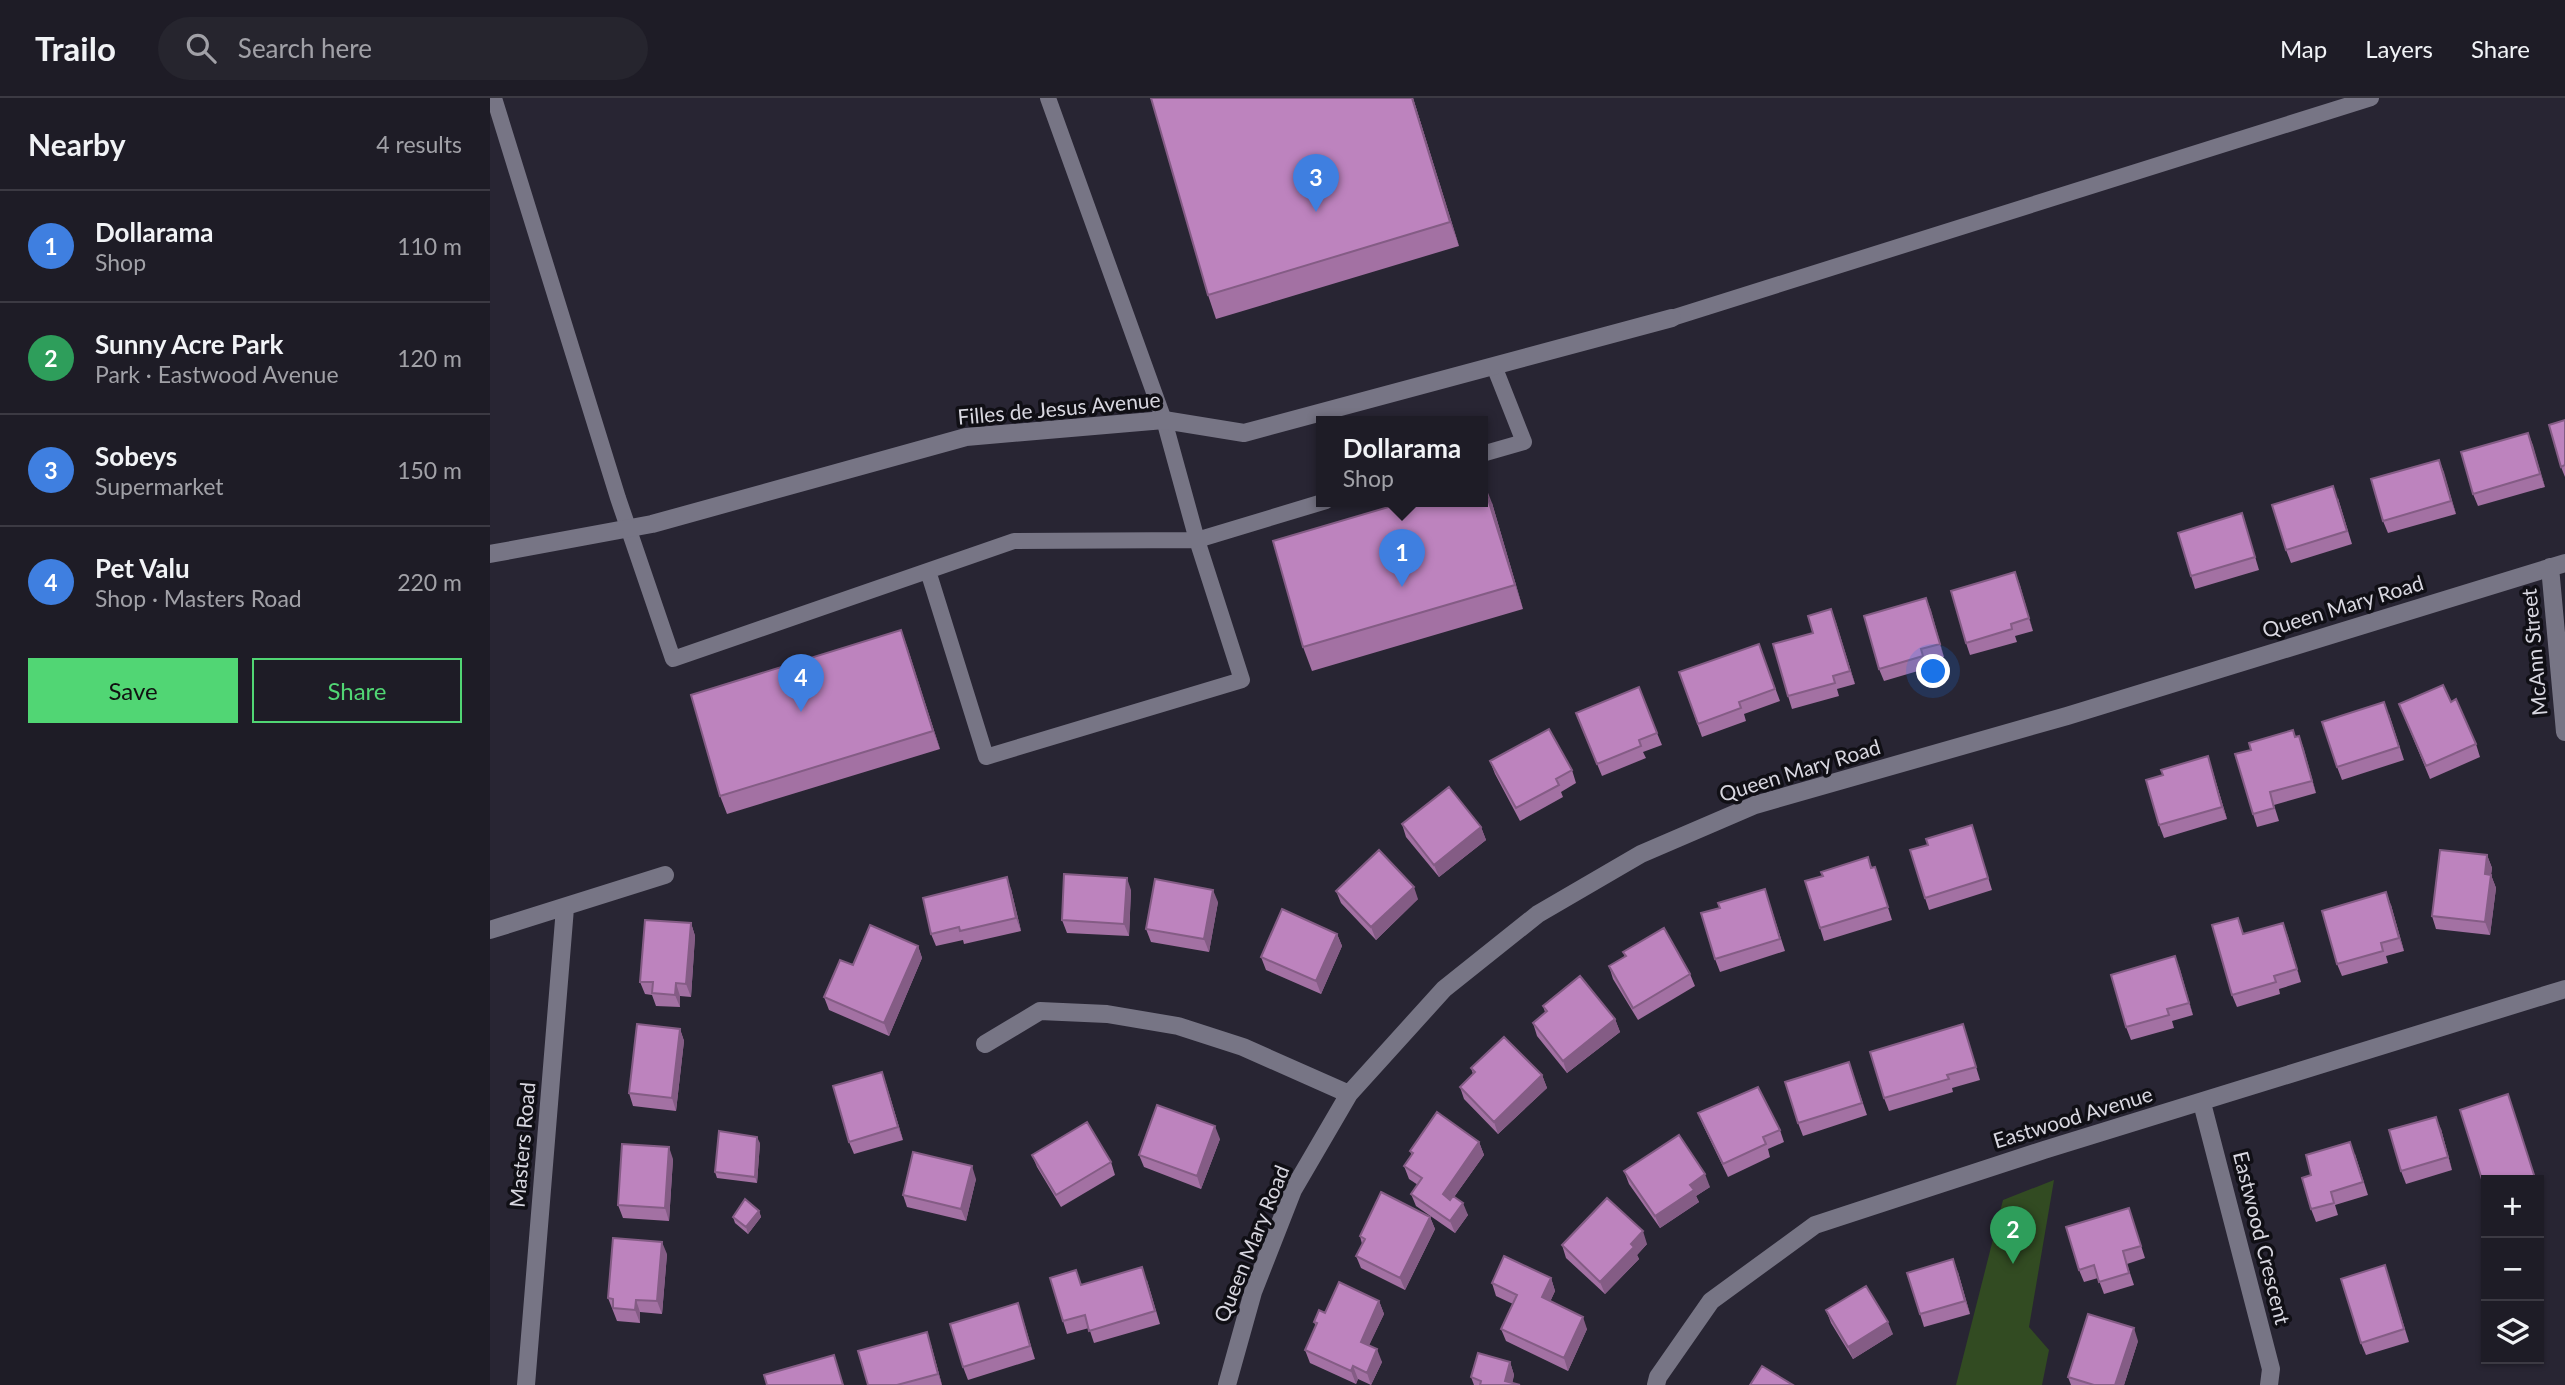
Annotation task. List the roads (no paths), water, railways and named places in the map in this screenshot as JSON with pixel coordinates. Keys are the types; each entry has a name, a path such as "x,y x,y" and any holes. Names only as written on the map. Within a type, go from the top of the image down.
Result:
{"street":[{"name":"Filles de Jesus Avenue","path":"490,554 665,520 966,437 1164,421 1244,433 1672,318"},
{"name":"McAnn Street","path":"2558,565 2565,732"},
{"name":"Queen Mary Road","path":"1227,1385 1253,1292 1293,1190 1349,1094 1444,989 1538,914 1641,854 1755,805 2067,716 2558,565"},
{"path":"490,930 666,875"},
{"name":"Masters Road","path":"526,1385 565,908"},
{"name":"Eastwood Avenue","path":"1656,1385 1658,1377 1711,1301 1815,1225 2044,1150 2565,989"},
{"path":"985,1044 1040,1011 1107,1014 1178,1026 1243,1047 1349,1094"},
{"name":"Eastwood Crescent","path":"2202,1103 2270,1370 2269,1385"}],"lane":[{"path":"494,98 673,659 1013,541 1197,540 1316,504"},
{"path":"928,571 986,757 1242,680 1197,540 1164,421 1048,98"},
{"path":"1672,318 2371,98"},
{"path":"1488,452 1524,442 1494,366"}],"place":[{"name":"Sobeys","path":"1316,212"},
{"name":"Dollarama","path":"1402,587"},
{"name":"Pet Valu","path":"801,712"},
{"name":"Sunny Acre Park","path":"2013,1264"}]}
